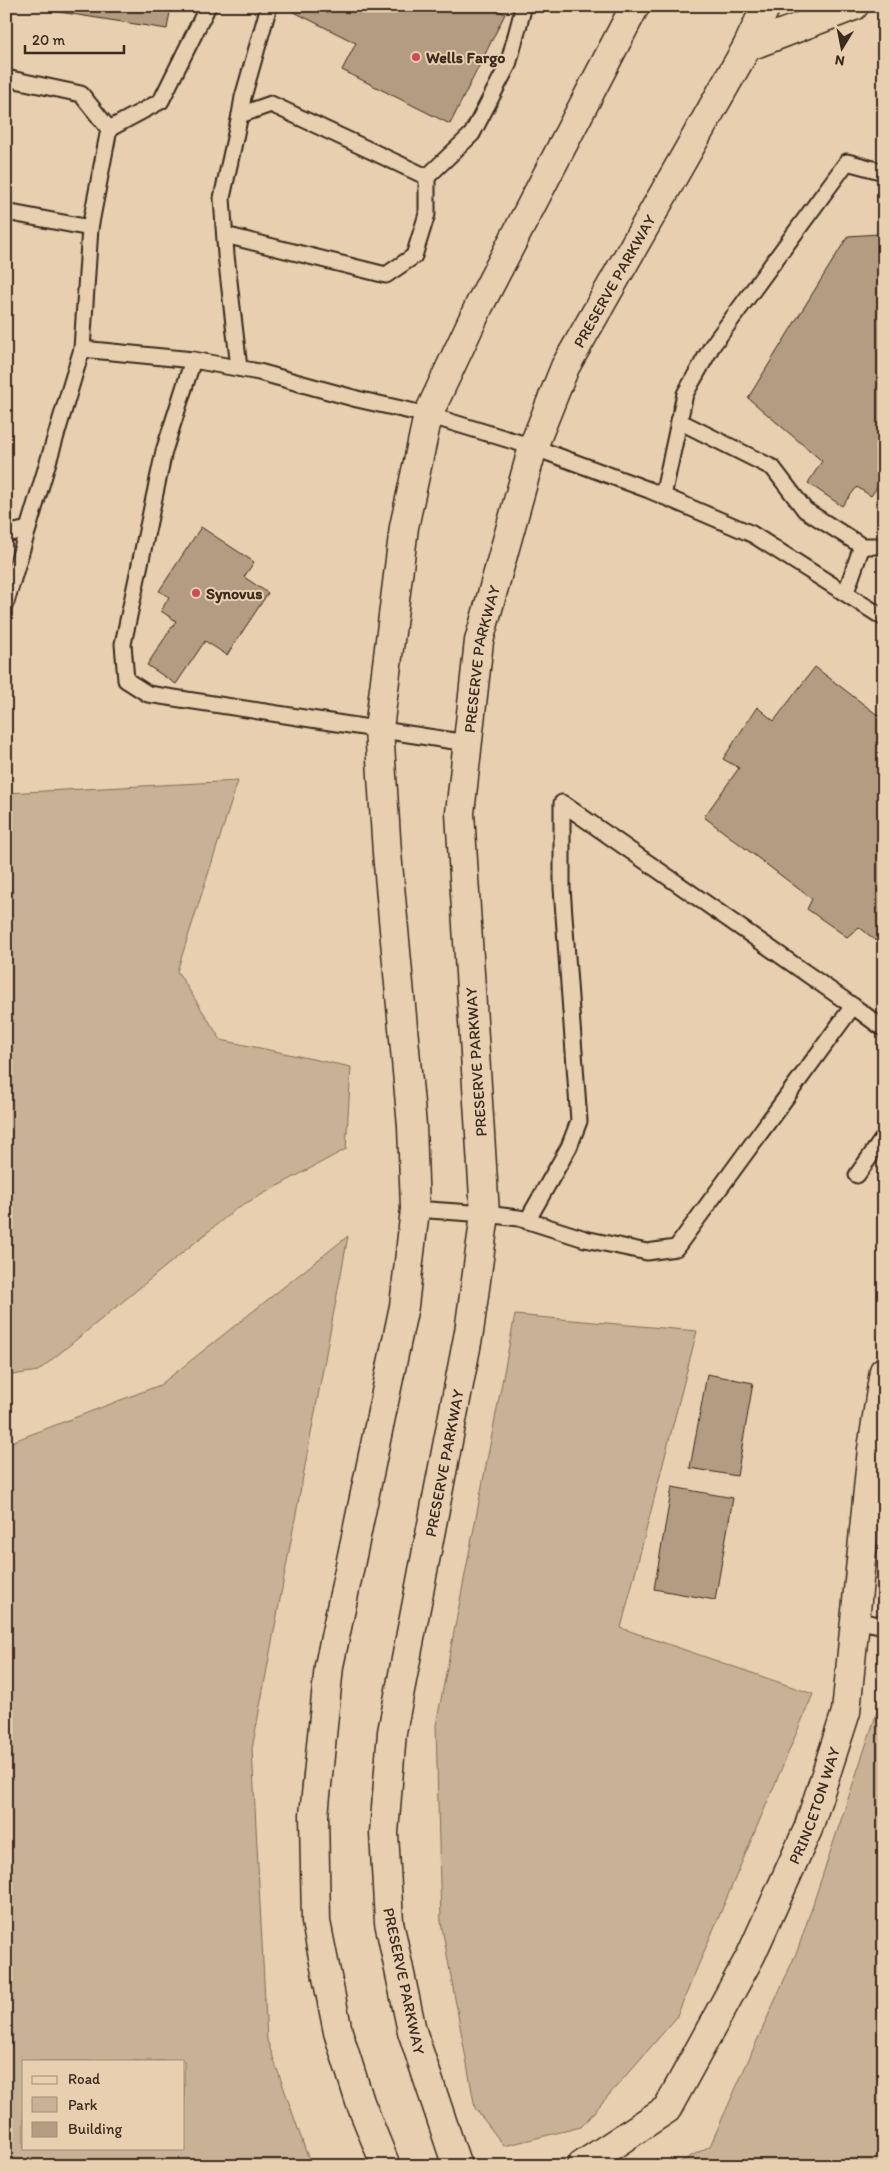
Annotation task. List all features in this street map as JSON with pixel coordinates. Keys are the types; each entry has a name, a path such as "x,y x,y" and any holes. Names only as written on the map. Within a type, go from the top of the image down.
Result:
{"street":[{"path":"386,2166 360,2102 336,2023 316,1922 314,1815 329,1666 404,1306 415,1209 412,1126 387,853 379,729 404,527 428,415 480,304 635,6"},
{"name":"PRESERVE PARKWAY","path":"457,2166 412,2031 389,1922 384,1833 392,1732 469,1332 485,1214 460,813 479,641 533,447 565,367 747,47 766,6"},
{"path":"747,47 854,6"},
{"name":"PRINCETON WAY","path":"581,2166 666,2109 750,1955 808,1829 846,1712 872,1449 884,1371"}],"lane":[{"path":"6,602 82,349 90,228 110,129 161,101 208,6"},
{"path":"239,368 222,198 243,97 269,6"},
{"path":"225,235 386,275 414,256 427,214 427,177 472,134 508,64 522,13 521,6"},
{"path":"6,78 81,94 110,129"},
{"path":"240,115 271,104 427,177"},
{"path":"663,496 685,394 712,346 847,162 884,172"},
{"path":"6,212 90,228"},
{"path":"82,349 193,360 239,368 428,415 533,447 663,496 752,534 846,592 884,618"},
{"path":"193,360 164,451 127,624 123,644 126,680 148,694 467,743"},
{"path":"679,421 773,468 805,510 862,546 884,546"},
{"path":"6,534 28,529"},
{"path":"846,592 862,546"},
{"path":"527,1221 569,1147 579,1121 563,898 562,803 884,1029"},
{"path":"415,1209 485,1214 527,1221 585,1239 647,1252 676,1248 853,1006"},
{"path":"857,1175 884,1137"},
{"path":"855,1620 884,1626"}],"green space":[{"path":"238,781 177,971 221,1040 351,1067 346,1149 237,1208 38,1371 6,1376 6,793"},
{"path":"348,1236 252,1749 267,2040 311,2166 6,2166 6,1444 160,1385"},
{"path":"515,1315 697,1331 621,1628 813,1694 676,2018 581,2127 504,2146 475,2108 441,1922 436,1725"},
{"path":"884,1691 884,2166 673,2166 710,2146 798,1949"}],"building":[{"path":"21,6 171,6 167,29"},
{"name":"Wells Fargo","path":"282,6 489,6 505,14 450,124 342,70 356,43"},
{"path":"879,234 884,238 884,477 871,496 857,487 842,506 808,483 822,461 748,398 848,236"},
{"path":"201,527 254,562 244,577 268,593 227,655 205,641 176,684 147,665 176,621 161,611 169,597 159,591"},
{"path":"815,667 884,720 884,947 859,927 847,937 807,909 812,899 704,817 739,768 723,759 757,707 774,721"},
{"path":"707,1374 753,1383 737,1476 690,1468"},
{"path":"672,1487 733,1498 715,1600 654,1589"}],"place":[{"name":"Wells Fargo","path":"416,57"},
{"name":"Synovus","path":"196,593"}]}
